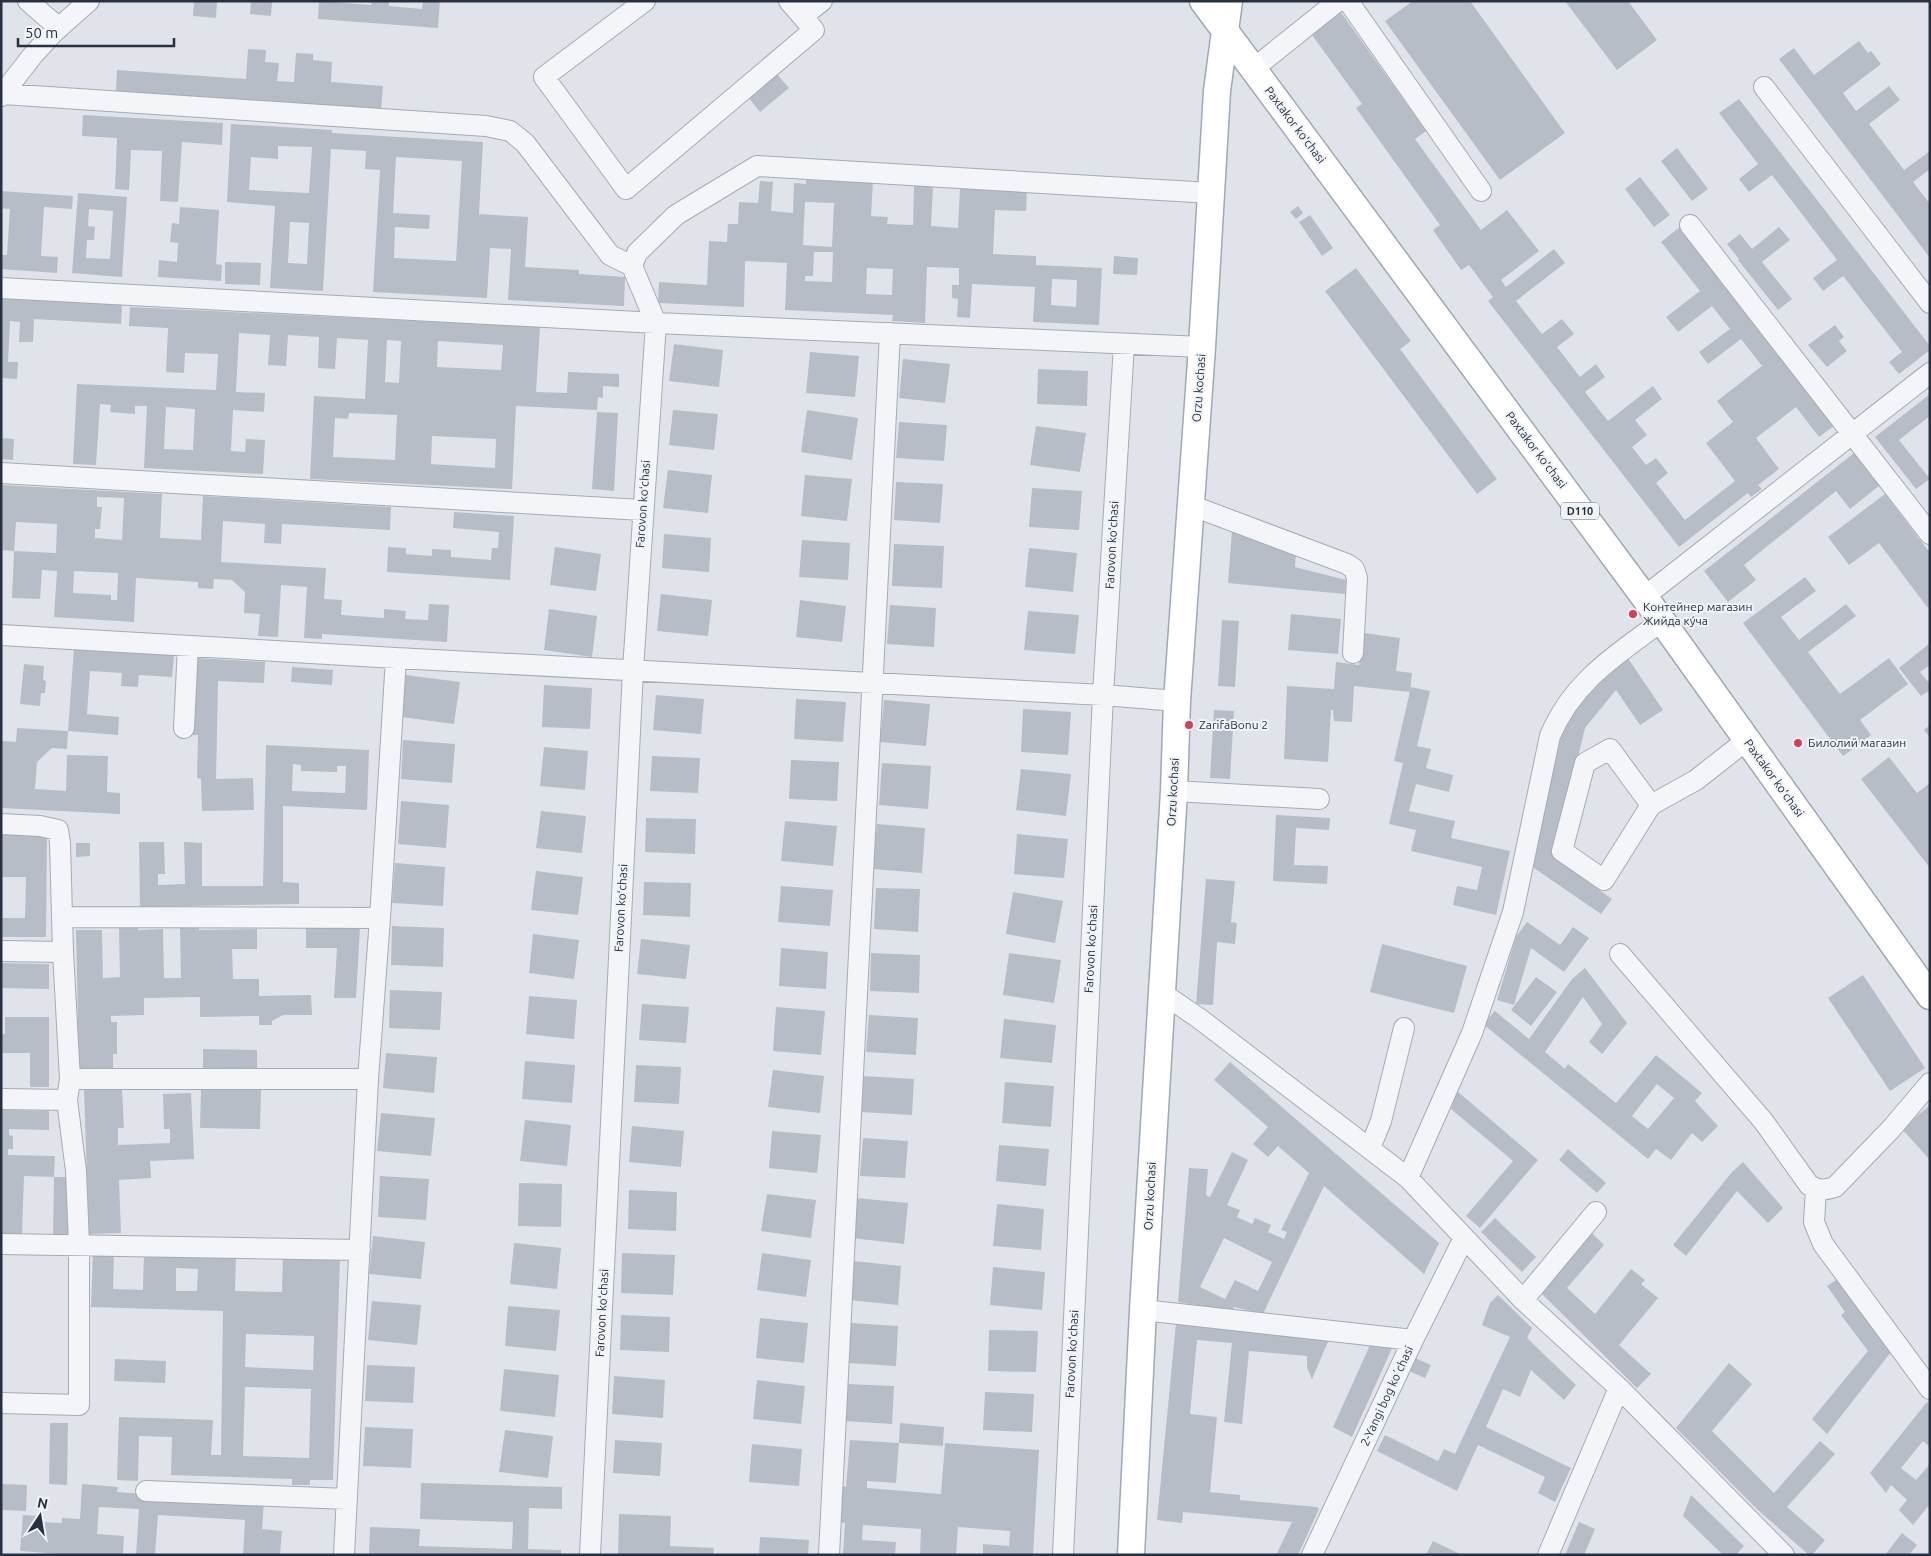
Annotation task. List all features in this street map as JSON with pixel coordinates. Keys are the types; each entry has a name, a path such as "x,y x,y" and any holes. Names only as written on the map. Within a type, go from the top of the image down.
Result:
{"main road":[{"name":"D110","path":"1203,1 1225,30"},
{"name":"Orzu kochasi","path":"1131,1555 1143,1310 1174,791 1177,701 1202,347 1217,91 1229,1"},
{"name":"Paxtakor koʻchasi","path":"1225,30 1662,621 1930,996"}],"street":[{"path":"28,1 59,28"},
{"path":"2,95 33,55 89,1"},
{"path":"645,1 544,77 626,189 814,30 789,1"},
{"path":"803,16 822,1"},
{"path":"1253,68 1338,1"},
{"path":"1348,1 1482,191"},
{"path":"1764,86 1930,303"},
{"path":"2,95 486,126 510,131 525,143 610,255 632,266 637,253 676,215 757,166 1211,193"},
{"path":"1690,225 1930,534"},
{"name":"Farovon koʻchasi","path":"590,1555 632,670 656,323 632,266"},
{"path":"1,288 656,323 1202,347"},
{"path":"828,1555 890,333"},
{"name":"Farovon koʻchasi","path":"1063,1555 1103,695 1124,344"},
{"path":"1644,597 1930,373"},
{"path":"1,473 642,510"},
{"path":"1190,505 1347,564 1354,569 1357,578 1352,653"},
{"path":"1408,1178 1472,1032 1513,912 1550,736 1556,722 1580,686 1614,656 1662,621"},
{"path":"1,635 1103,695 1177,701"},
{"path":"184,728 188,646"},
{"path":"344,1555 368,1079 396,658"},
{"path":"1651,805 1610,749 1585,763 1562,850 1604,880 1651,805 1696,780 1747,740"},
{"path":"1174,791 1319,798"},
{"path":"1,824 40,826 58,830 70,1079 67,1100 76,1171 80,1244 79,1405 1,1404"},
{"path":"63,917 380,918"},
{"path":"1,951 63,952"},
{"path":"1620,954 1764,1122 1809,1185 1816,1189 1825,1190 1835,1187 1891,1129 1930,1083"},
{"path":"1162,993 1200,1019 1408,1178 1523,1300 1619,1388 1784,1555"},
{"path":"1370,1148 1382,1121 1404,1028"},
{"path":"70,1079 368,1079"},
{"path":"1,1099 67,1100"},
{"path":"1816,1189 1814,1222 1823,1244 1930,1389"},
{"path":"1523,1300 1596,1212"},
{"name":"2-Yangi bog koʼchasi","path":"1312,1555 1413,1340 1464,1238"},
{"path":"1,1244 360,1250"},
{"path":"1143,1310 1413,1340"},
{"path":"1548,1555 1619,1388"},
{"path":"146,1491 347,1499"}],"building":[{"path":"194,1 217,1 216,18 193,16"},
{"path":"251,1 272,1 271,16 250,14"},
{"path":"319,1 371,5 372,1 389,1 389,6 422,9 423,1 440,1 438,28 318,19"},
{"path":"1413,1 1470,1 1565,133 1500,180 1385,21"},
{"path":"1565,1 1628,1 1657,40 1617,70"},
{"path":"1340,11 1426,131 1415,139 1481,230 1507,210 1539,251 1501,280 1506,287 1554,249 1565,263 1516,301 1542,334 1562,319 1574,334 1557,347 1580,377 1596,364 1605,377 1585,392 1608,421 1653,386 1662,399 1635,420 1647,435 1632,447 1646,465 1656,458 1668,473 1656,483 1685,520 1735,481 1706,443 1733,422 1717,401 1762,366 1741,339 1708,364 1699,352 1730,329 1712,306 1678,332 1666,317 1700,291 1661,242 1680,227 1835,425 1819,437 1796,407 1756,438 1779,469 1758,485 1762,489 1751,497 1748,493 1679,547 1488,301 1493,297 1469,265 1461,270 1433,230 1440,225 1356,108 1362,104 1310,32"},
{"path":"1859,41 1868,53 1871,51 1881,64 1843,93 1856,111 1889,86 1900,100 1869,124 1904,170 1930,151 1930,169 1913,182 1930,204 1930,258 1779,59 1794,48 1814,75"},
{"path":"248,49 266,50 265,62 279,63 277,81 294,82 296,53 313,54 313,60 332,62 331,82 383,86 381,109 116,91 117,70 246,79"},
{"path":"776,73 789,88 760,112 748,97"},
{"path":"1739,99 1930,346 1930,350 1899,374 1889,362 1902,352 1843,276 1823,291 1813,278 1837,260 1772,175 1749,192 1739,179 1758,164 1719,113"},
{"path":"83,115 223,123 222,145 182,142 178,202 160,201 162,151 131,150 129,190 115,189 117,138 82,136"},
{"path":"231,124 332,130 332,133 483,142 479,214 528,217 525,267 579,270 579,274 625,277 624,306 508,300 511,249 490,248 487,298 373,292 380,170 365,169 366,151 331,149 323,291 270,288 275,206 227,202","holes":["278,146 312,147 309,193 249,190 251,157 278,159","396,157 462,161 456,261 394,258 395,227 429,229 430,215 393,213","290,222 309,223 307,264 288,263"]},
{"path":"1677,148 1708,189 1692,201 1661,161"},
{"path":"1640,177 1670,215 1654,227 1625,189"},
{"path":"806,180 873,181 871,216 888,217 887,224 913,225 914,185 933,186 931,226 958,228 960,188 1027,191 1026,211 995,210 993,254 1036,256 1036,265 1102,268 1099,325 1033,322 1035,287 972,284 970,318 957,317 958,299 952,298 952,285 959,285 959,268 927,267 925,323 892,321 893,315 785,310 787,263 745,261 744,307 658,303 659,282 707,285 709,241 727,242 728,224 738,224 739,202 758,203 760,181 773,182 771,211 793,213 794,183 806,184","holes":["805,202 834,203 832,247 803,245","814,252 833,252 832,282 805,281 805,276 813,276","867,268 893,269 892,295 866,294","1052,279 1077,280 1076,307 1051,305"]},
{"path":"1,191 73,196 72,209 44,207 41,256 58,257 57,273 1,269 1,255 7,255 10,209 1,208"},
{"path":"78,193 127,197 122,277 72,273","holes":["89,209 113,211 110,259 86,258 87,240 94,240 95,227 88,226"]},
{"path":"1298,206 1303,213 1296,219 1290,212"},
{"path":"180,207 219,210 216,264 222,265 221,281 158,277 159,260 177,262 178,243 170,242 172,223 179,224"},
{"path":"1310,215 1333,248 1322,256 1299,222"},
{"path":"1779,227 1790,240 1762,262 1792,299 1778,310 1727,244 1740,234 1752,249"},
{"path":"1114,256 1138,258 1137,275 1113,274"},
{"path":"225,262 261,263 260,285 225,284"},
{"path":"1356,268 1411,341 1400,349 1497,479 1477,494 1325,291"},
{"path":"1,297 122,304 121,324 34,319 33,342 19,342 20,322 10,321 8,362 18,362 17,379 1,378"},
{"path":"130,307 540,327 536,392 567,393 568,372 619,374 619,387 603,386 603,398 598,397 597,410 516,406 512,489 310,479 314,396 365,399 368,340 337,338 335,369 318,368 319,337 288,335 286,366 268,365 270,335 239,333 236,392 265,393 264,412 233,410 231,451 245,452 246,439 265,440 263,474 144,468 147,406 135,406 135,414 110,412 111,405 100,404 96,465 73,464 77,384 216,390 218,354 185,353 184,373 166,372 168,328 129,326","holes":["387,340 401,341 399,383 385,382","438,341 503,345 501,370 437,367","166,407 195,409 193,450 164,449","349,413 397,415 395,460 333,457 335,418 348,419","432,436 496,439 495,468 431,464"]},
{"path":"1835,325 1844,337 1839,341 1847,351 1827,367 1808,345"},
{"path":"674,344 723,350 719,387 669,381"},
{"path":"810,352 859,356 855,397 806,393"},
{"path":"903,359 950,364 945,403 899,398"},
{"path":"1038,369 1088,371 1087,406 1037,404"},
{"path":"1930,394 1930,416 1899,440 1930,479 1916,489 1875,437"},
{"path":"673,410 718,414 714,450 669,445"},
{"path":"807,410 858,418 852,460 801,452"},
{"path":"597,412 618,413 614,491 592,489"},
{"path":"899,422 947,425 944,461 896,458"},
{"path":"1036,426 1086,433 1080,472 1030,465"},
{"path":"1,438 14,439 13,460 1,459"},
{"path":"1854,453 1880,485 1850,509 1836,491 1744,565 1756,580 1728,602 1704,571"},
{"path":"668,470 712,475 708,513 663,508"},
{"path":"805,475 852,479 847,521 801,516"},
{"path":"896,482 943,484 940,523 894,520"},
{"path":"1,485 162,494 160,538 201,540 203,496 391,507 390,530 282,524 281,544 264,543 265,524 223,521 221,562 326,568 324,599 342,600 341,615 384,618 384,609 406,611 405,619 428,620 429,604 449,605 447,642 322,634 322,639 304,638 307,587 281,585 278,637 258,636 260,614 244,613 245,592 232,580 214,579 213,589 198,588 198,582 136,578 134,622 54,617 57,571 42,570 40,599 12,598 14,551 1,550","holes":["97,497 124,498 122,540 95,538 95,529 100,529 102,507 97,507","16,522 57,524 56,553 14,551","74,571 118,573 117,600 111,600 111,595 73,593"]},
{"path":"1032,488 1082,491 1079,530 1029,527"},
{"path":"1885,494 1930,553 1930,606 1927,607 1879,543 1849,565 1828,537"},
{"path":"454,512 514,516 510,580 387,572 388,547 406,548 406,554 432,556 432,549 451,550 451,557 491,560 492,548 498,548 499,532 453,528"},
{"path":"1232,531 1296,552 1295,567 1346,580 1345,594 1228,583"},
{"path":"664,534 711,538 709,572 662,568"},
{"path":"802,540 850,543 848,580 799,577"},
{"path":"894,544 944,546 942,588 892,586"},
{"path":"555,547 601,554 596,591 550,585"},
{"path":"1029,548 1077,553 1073,592 1025,587"},
{"path":"1805,577 1816,591 1781,617 1799,640 1846,604 1856,616 1808,652 1840,694 1889,658 1908,684 1860,720 1871,735 1843,756 1743,623"},
{"path":"661,594 712,600 708,636 657,631"},
{"path":"800,600 846,606 842,642 796,637"},
{"path":"890,605 936,608 934,647 887,644"},
{"path":"549,609 597,616 592,657 544,650"},
{"path":"1028,611 1079,615 1075,654 1024,650"},
{"path":"1291,614 1341,619 1338,654 1288,650"},
{"path":"1222,620 1239,621 1235,687 1218,686"},
{"path":"1364,633 1400,638 1396,671 1412,673 1410,692 1354,686 1352,722 1334,721 1333,710 1331,710 1328,762 1284,759 1287,686 1334,689 1336,662 1359,665"},
{"path":"1930,643 1930,665 1920,672 1930,684 1930,690 1921,696 1899,668"},
{"path":"74,648 174,655 172,677 139,675 138,687 121,686 122,673 90,671 87,714 119,717 118,735 68,731"},
{"path":"1627,657 1663,710 1640,725 1616,690 1585,728 1554,857 1612,899 1601,914 1531,866 1560,741 1567,720 1588,689"},
{"path":"197,658 265,662 264,683 218,681 216,779 253,778 254,810 202,811 201,779 197,778 198,735 193,735"},
{"path":"24,664 44,666 43,680 46,681 45,693 41,693 40,706 20,704"},
{"path":"292,667 333,670 332,685 291,682"},
{"path":"406,675 460,682 454,724 401,717"},
{"path":"544,685 592,688 590,729 542,727"},
{"path":"1411,687 1430,691 1417,746 1431,749 1426,768 1453,775 1449,792 1416,784 1409,811 1455,821 1451,838 1510,851 1496,915 1453,905 1457,886 1477,890 1482,867 1411,851 1416,830 1389,824 1403,763 1394,761"},
{"path":"656,695 704,699 701,734 653,730"},
{"path":"796,699 846,702 843,742 794,739"},
{"path":"884,700 930,704 926,746 880,742"},
{"path":"1023,709 1071,712 1068,755 1021,752"},
{"path":"1214,710 1234,711 1230,779 1210,778"},
{"path":"1930,725 1930,737 1924,730"},
{"path":"17,728 68,731 67,749 52,748 37,762 35,789 66,791 67,755 108,756 107,792 120,793 120,814 1,808 2,741 16,742"},
{"path":"403,740 455,744 452,783 401,779"},
{"path":"266,745 369,750 367,810 283,806 283,882 299,883 299,904 140,907 139,842 164,842 165,874 158,874 158,885 185,884 184,842 202,843 202,886 263,886","holes":["293,764 301,765 301,771 337,772 337,766 346,766 345,793 292,791"]},
{"path":"544,747 588,751 585,790 540,786"},
{"path":"652,756 700,758 698,793 650,791"},
{"path":"1889,757 1917,793 1930,783 1930,868 1861,779"},
{"path":"791,760 839,762 837,801 789,799"},
{"path":"882,763 931,766 928,809 879,805"},
{"path":"1021,769 1071,774 1066,816 1016,810"},
{"path":"401,801 449,805 446,848 398,844"},
{"path":"541,811 586,816 582,853 536,848"},
{"path":"1276,815 1330,818 1329,830 1296,828 1294,865 1328,866 1327,884 1273,881"},
{"path":"646,818 696,819 695,854 645,852"},
{"path":"785,821 837,826 833,866 781,861"},
{"path":"877,824 925,828 922,873 873,869"},
{"path":"1017,834 1068,839 1064,878 1014,874"},
{"path":"1,835 47,835 46,937 1,937 1,918 25,918 26,877 1,877"},
{"path":"76,843 90,843 90,856 76,857"},
{"path":"395,863 445,867 443,906 392,903"},
{"path":"536,871 583,877 578,915 531,910"},
{"path":"1206,879 1235,881 1231,922 1237,923 1235,944 1217,942 1213,1005 1196,1004"},
{"path":"644,882 691,883 690,917 643,915"},
{"path":"781,886 833,890 830,926 778,922"},
{"path":"876,888 920,889 918,932 874,929"},
{"path":"1013,892 1063,901 1055,943 1006,934"},
{"path":"1527,922 1560,945 1573,927 1589,938 1564,972 1531,948 1514,1005 1497,1000 1516,937"},
{"path":"392,926 444,928 443,967 391,965"},
{"path":"138,927 138,930 163,929 164,978 181,978 180,927 199,927 199,930 257,929 257,949 232,949 233,979 259,979 259,996 311,995 312,1015 283,1015 272,1021 272,1025 259,1025 259,1016 200,1017 200,997 144,998 144,1015 111,1016 111,1022 117,1022 117,1054 113,1054 113,1069 79,1069 76,930 102,930 103,978 120,977 119,928"},
{"path":"306,928 360,928 356,998 334,998 337,948 306,948"},
{"path":"533,934 579,940 574,979 529,973"},
{"path":"641,939 690,945 686,979 637,974"},
{"path":"1382,944 1467,966 1454,1013 1370,992"},
{"path":"781,948 828,952 826,989 779,986"},
{"path":"871,953 920,955 919,993 870,991"},
{"path":"1009,953 1061,960 1054,1003 1003,995"},
{"path":"1,963 49,964 49,989 1,988"},
{"path":"1585,968 1627,1023 1602,1054 1589,1042 1602,1024 1583,997 1545,1052 1565,1069 1568,1064 1616,1103 1656,1055 1702,1093 1695,1101 1718,1126 1702,1142 1692,1133 1671,1160 1656,1149 1648,1159 1483,1024 1495,1011 1529,1039 1572,979","holes":["1657,1084 1674,1098 1648,1129 1632,1116"]},
{"path":"1863,975 1925,1068 1890,1091 1828,998"},
{"path":"1536,977 1557,992 1531,1026 1511,1010"},
{"path":"390,990 442,992 440,1030 389,1028"},
{"path":"529,996 577,1000 574,1039 526,1034"},
{"path":"642,1004 689,1007 686,1043 639,1040"},
{"path":"776,1007 825,1011 821,1055 773,1051"},
{"path":"869,1015 918,1018 916,1055 866,1052"},
{"path":"5,1017 49,1017 49,1087 30,1087 30,1053 1,1053 1,1034 5,1034"},
{"path":"1004,1019 1056,1025 1052,1063 1000,1058"},
{"path":"203,1049 257,1050 257,1071 203,1071"},
{"path":"386,1053 437,1057 434,1093 383,1088"},
{"path":"525,1061 575,1065 572,1103 522,1099"},
{"path":"1230,1062 1439,1243 1424,1274 1324,1186 1263,1314 1234,1307 1232,1311 1178,1302 1189,1168 1208,1169 1206,1195 1210,1197 1232,1152 1248,1160 1227,1205 1240,1210 1237,1217 1252,1224 1255,1218 1271,1225 1268,1232 1284,1239 1287,1232 1281,1230 1309,1173 1278,1146 1268,1157 1253,1144 1268,1127 1214,1080","holes":["1224,1238 1272,1262 1258,1291 1235,1280 1225,1299 1200,1287"]},
{"path":"636,1065 681,1067 679,1104 634,1102"},
{"path":"773,1070 824,1076 820,1113 768,1107"},
{"path":"863,1076 914,1079 912,1115 861,1112"},
{"path":"1005,1082 1054,1086 1051,1127 1002,1123"},
{"path":"122,1089 124,1128 118,1128 118,1145 170,1143 170,1129 164,1129 163,1094 191,1093 194,1159 150,1161 151,1178 119,1180 121,1233 89,1234 84,1090"},
{"path":"201,1089 261,1090 260,1129 200,1128"},
{"path":"1457,1091 1538,1160 1480,1228 1466,1216 1513,1161 1451,1109"},
{"path":"1930,1105 1930,1160 1902,1129"},
{"path":"1,1110 49,1111 49,1130 9,1129 9,1135 13,1136 13,1149 8,1149 8,1155 55,1156 54,1177 24,1176 22,1237 1,1237"},
{"path":"381,1113 435,1118 431,1156 377,1151"},
{"path":"525,1120 571,1125 567,1166 520,1161"},
{"path":"632,1126 684,1131 681,1167 629,1162"},
{"path":"772,1131 821,1135 817,1173 769,1168"},
{"path":"863,1138 908,1141 905,1178 860,1176"},
{"path":"999,1145 1049,1149 1046,1186 996,1181"},
{"path":"1568,1149 1606,1183 1597,1193 1559,1160"},
{"path":"1743,1162 1783,1208 1768,1223 1737,1191 1686,1256 1673,1245 1732,1172"},
{"path":"380,1176 429,1179 426,1220 378,1217"},
{"path":"54,1177 70,1177 69,1240 53,1239"},
{"path":"519,1183 562,1184 561,1227 518,1226"},
{"path":"629,1190 677,1192 676,1231 628,1229"},
{"path":"767,1194 816,1200 811,1238 761,1231"},
{"path":"856,1198 908,1203 904,1244 852,1238"},
{"path":"997,1204 1044,1209 1041,1250 993,1246"},
{"path":"1495,1218 1536,1257 1522,1272 1481,1232"},
{"path":"1589,1230 1604,1245 1567,1288 1595,1314 1631,1269 1645,1280 1641,1284 1658,1298 1619,1345 1651,1374 1637,1388 1537,1289"},
{"path":"373,1236 425,1242 421,1279 369,1274"},
{"path":"514,1243 561,1248 557,1289 510,1284"},
{"path":"93,1251 114,1252 113,1289 143,1290 144,1251 236,1254 235,1291 282,1292 283,1255 340,1257 333,1480 310,1480 310,1485 292,1485 292,1479 171,1475 172,1437 139,1436 138,1481 117,1480 119,1417 213,1420 211,1455 221,1455 223,1311 91,1307","holes":["176,1268 198,1269 197,1291 176,1291","246,1334 314,1336 313,1370 245,1367","245,1387 311,1389 309,1458 243,1456"]},
{"path":"622,1253 675,1255 673,1295 621,1293"},
{"path":"762,1253 811,1260 806,1297 757,1290"},
{"path":"853,1261 901,1266 898,1305 849,1300"},
{"path":"993,1267 1045,1272 1042,1310 990,1305"},
{"path":"1839,1278 1891,1352 1827,1434 1812,1419 1868,1351 1841,1315 1845,1312 1827,1286"},
{"path":"1498,1295 1532,1328 1527,1338 1576,1385 1564,1400 1531,1370 1520,1397 1503,1389 1486,1427 1571,1468 1555,1502 1538,1493 1545,1477 1478,1445 1457,1491 1377,1451 1385,1435 1438,1461 1444,1449 1455,1454 1510,1337 1482,1325 1490,1303"},
{"path":"372,1301 421,1305 417,1345 368,1340"},
{"path":"508,1306 560,1310 556,1351 505,1346"},
{"path":"621,1315 670,1317 669,1352 620,1350"},
{"path":"760,1318 808,1323 804,1363 756,1358"},
{"path":"851,1323 898,1326 896,1366 848,1363"},
{"path":"1176,1323 1330,1337 1312,1379 1307,1368 1307,1356 1249,1351 1242,1424 1224,1422 1232,1343 1197,1340 1190,1414 1217,1417 1210,1492 1240,1495 1240,1500 1317,1507 1319,1509 1298,1555 1276,1555 1292,1522 1183,1512 1182,1523 1157,1520"},
{"path":"989,1330 1038,1331 1036,1372 988,1371"},
{"path":"1371,1343 1393,1346 1352,1437 1333,1427"},
{"path":"1415,1358 1431,1365 1425,1378 1409,1371"},
{"path":"115,1359 166,1361 165,1383 114,1381"},
{"path":"1729,1363 1752,1384 1712,1431 1774,1493 1820,1441 1835,1454 1787,1507 1825,1540 1812,1555 1809,1555 1758,1510 1676,1428"},
{"path":"367,1365 415,1367 413,1403 365,1401"},
{"path":"504,1369 559,1375 555,1417 500,1411"},
{"path":"614,1376 665,1380 663,1418 612,1414"},
{"path":"757,1380 805,1386 801,1424 753,1419"},
{"path":"846,1384 894,1386 892,1424 844,1421"},
{"path":"985,1392 1034,1394 1032,1432 983,1430"},
{"path":"1927,1402 1930,1406 1930,1447 1923,1441 1901,1468 1916,1480 1930,1464 1930,1504 1913,1525 1899,1510 1907,1500 1891,1485 1886,1493 1870,1473"},
{"path":"50,1423 68,1423 67,1485 49,1484"},
{"path":"900,1423 944,1427 943,1446 899,1443"},
{"path":"365,1427 413,1429 411,1468 363,1466"},
{"path":"505,1430 553,1436 548,1478 499,1472"},
{"path":"615,1440 662,1443 660,1476 613,1473"},
{"path":"850,1440 899,1443 896,1483 867,1481 867,1488 941,1494 945,1443 1039,1450 1033,1555 983,1555 983,1544 1009,1546 1010,1531 958,1527 956,1555 920,1555 921,1529 863,1525 862,1540 896,1542 895,1555 843,1555 845,1523 838,1522 840,1486 846,1487"},
{"path":"752,1444 802,1449 799,1486 749,1482"},
{"path":"421,1483 562,1487 562,1509 529,1508 528,1549 561,1550 561,1555 369,1555 370,1527 420,1529 419,1546 512,1549 513,1522 420,1519"},
{"path":"1,1484 27,1485 26,1511 1,1510"},
{"path":"82,1484 118,1487 117,1492 264,1502 262,1529 282,1531 280,1555 243,1555 245,1520 158,1515 155,1555 136,1555 139,1509 99,1507 97,1534 124,1536 123,1555 73,1555 20,1551 23,1515 41,1516 41,1522 62,1523 62,1518 80,1519"},
{"path":"1691,1495 1744,1546 1736,1555 1723,1555 1683,1516"},
{"path":"619,1514 671,1516 670,1546 714,1548 713,1555 618,1555"},
{"path":"1579,1522 1595,1529 1584,1555 1565,1555"},
{"path":"1902,1533 1917,1545 1909,1555 1885,1555"},
{"path":"760,1537 809,1540 808,1555 759,1555"},
{"path":"1433,1541 1462,1555 1426,1555"}],"place":[{"name":"Контейнер магазин Жийда ку́ча","path":"1633,614"},
{"name":"ZarifaBonu 2","path":"1189,725"},
{"name":"Билолий магазин","path":"1798,743"}]}
